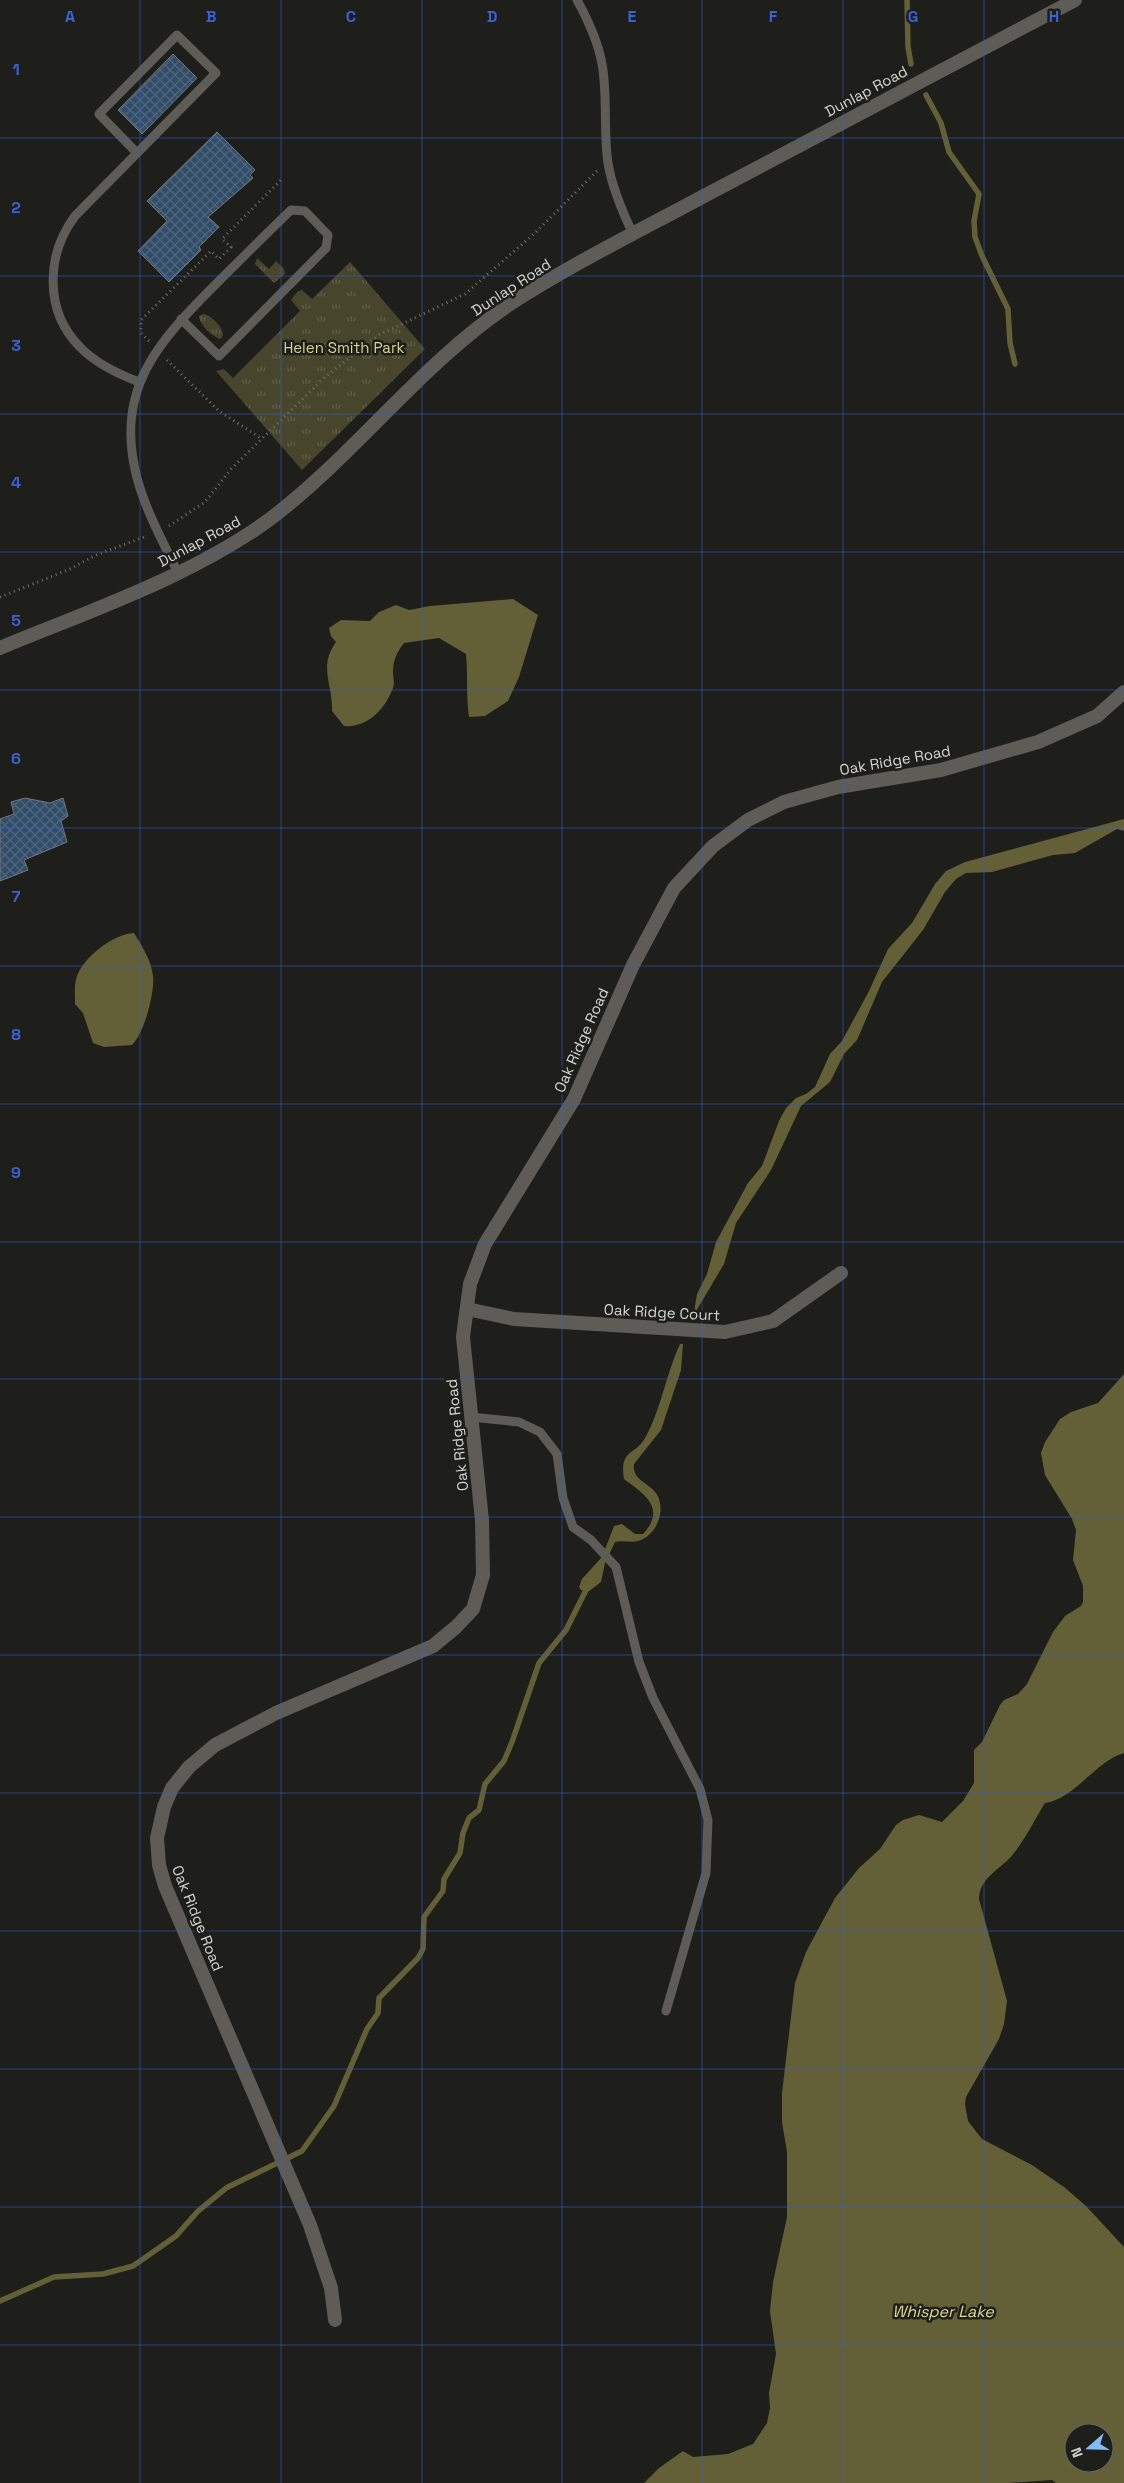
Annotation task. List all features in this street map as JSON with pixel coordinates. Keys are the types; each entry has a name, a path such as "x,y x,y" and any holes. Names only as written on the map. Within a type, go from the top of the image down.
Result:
{"street":[{"name":"Dunlap Road","path":"0,648 178,573 244,537 286,507 330,468 425,373 480,325 543,284 633,234 1075,0"},
{"name":"Oak Ridge Road","path":"335,2320 332,2288 310,2225 165,1886 159,1865 157,1838 164,1806 172,1788 190,1767 215,1745 276,1713 433,1646 456,1627 472,1609 483,1575 482,1520 463,1337 470,1284 484,1244 574,1099 633,965 674,888 713,846 748,820 784,802 838,787 941,770 1038,742 1097,716 1124,692"},
{"name":"Oak Ridge Court","path":"466,1309 514,1319 725,1332 773,1321 841,1273"}],"lane":[{"path":"577,0 594,34 602,64 608,161 618,201 633,234"},
{"path":"137,153 99,114 177,35 216,73 80,211 66,229 56,251 53,282 57,311 73,340 95,360 139,382"},
{"path":"178,573 144,500 137,477 132,450 132,422 139,382 157,349 181,319 290,210 305,211 328,235 326,248 219,356 181,319"},
{"path":"471,1417 519,1422 540,1432 557,1454 563,1498 573,1527 594,1543 616,1567 624,1593 639,1662 653,1698 700,1789 708,1820 706,1873 666,2011"}],"path":[{"path":"175,523 205,502 231,469 325,377 372,339 458,298 535,233 608,161"},
{"path":"150,342 141,334 141,320 211,251 219,259 231,247 222,239 282,179"},
{"path":"164,356 220,411 262,439"},
{"path":"0,597 68,570 96,555 144,538"}],"green space":[{"path":"257,258 269,269 276,261 284,269 285,274 274,283 255,264"},
{"name":"Helen Smith Park","path":"350,262 425,349 302,470 216,371 224,369 233,378 300,311 291,300 298,291 302,290 312,299"},
{"path":"203,314 213,319 219,325 223,335 221,339 214,336 204,327 199,316"}],"water":[{"path":"513,599 538,615 519,677 508,701 485,716 469,717 466,654 439,638 404,643 397,653 395,660 393,668 394,686 390,696 374,716 361,724 344,726 332,711 327,668 331,651 336,642 331,636 329,628 341,620 370,621 379,612 396,605 409,610 430,606"},
{"path":"1124,819 1124,831 1117,829 1075,853 1053,855 992,872 966,873 956,879 945,892 923,930 882,982 857,1040 844,1054 830,1082 801,1106 771,1170 736,1223 724,1264 695,1313 697,1294 707,1274 716,1242 748,1183 762,1166 786,1108 796,1098 806,1094 815,1087 830,1054 842,1041 869,991 888,949 912,923 935,884 946,871 965,862"},
{"path":"134,933 143,948 152,970 153,983 148,1012 141,1032 132,1045 104,1047 93,1043 83,1013 75,1004 76,979 86,961 100,948 117,937"},
{"path":"680,1344 683,1344 681,1370 661,1430 634,1464 635,1474 653,1489 659,1499 660,1514 658,1521 655,1528 645,1538 635,1542 615,1542 605,1563 601,1582 588,1592 581,1590 579,1587 582,1579 602,1557 614,1526 622,1524 635,1534 643,1534 650,1525 653,1509 645,1496 624,1479 624,1462 626,1457 645,1438 651,1427"},
{"name":"Whisper Lake","path":"1124,1374 1124,1753 1104,1764 1065,1795 1045,1803 1014,1853 983,1884 979,1899 1007,2001 1004,2024 999,2039 966,2097 965,2104 968,2121 982,2139 1032,2165 1064,2187 1086,2206 1124,2247 1124,2483 1056,2483 1052,2480 1007,2483 644,2483 659,2468 683,2451 693,2457 728,2454 753,2444 767,2423 770,2408 769,2393 776,2354 770,2311 773,2282 787,2217 787,2152 782,2122 782,2093 795,1983 806,1952 835,1898 859,1868 880,1849 896,1825 903,1820 919,1815 942,1822 963,1801 974,1783 974,1750 982,1742 1000,1705 1004,1700 1018,1694 1027,1684 1053,1632 1065,1616 1081,1606 1083,1602 1083,1586 1073,1560 1076,1530 1072,1519 1045,1475 1041,1453 1045,1442 1060,1419 1071,1412 1098,1403"}],"building":[{"path":"173,54 197,78 142,134 118,110"},
{"path":"217,132 255,170 250,175 253,178 208,217 219,227 199,247 201,250 169,282 138,251 167,221 147,201"},
{"path":"25,798 50,803 63,798 68,816 61,821 67,842 24,860 28,870 0,881 0,819 14,814 11,802"}],"waterway":[{"path":"907,0 908,47 911,64"},
{"path":"926,95 941,123 949,152 979,194 974,221 975,237 982,256 1008,309 1010,343 1015,364"},
{"path":"0,2301 54,2277 103,2274 133,2266 176,2236 198,2211 226,2188 302,2151 334,2106 367,2029 378,2013 379,1998 418,1958 423,1949 424,1917 443,1891 444,1879 460,1853 463,1833 469,1818 479,1810 485,1784 504,1761 539,1663 566,1630 585,1592"}]}
